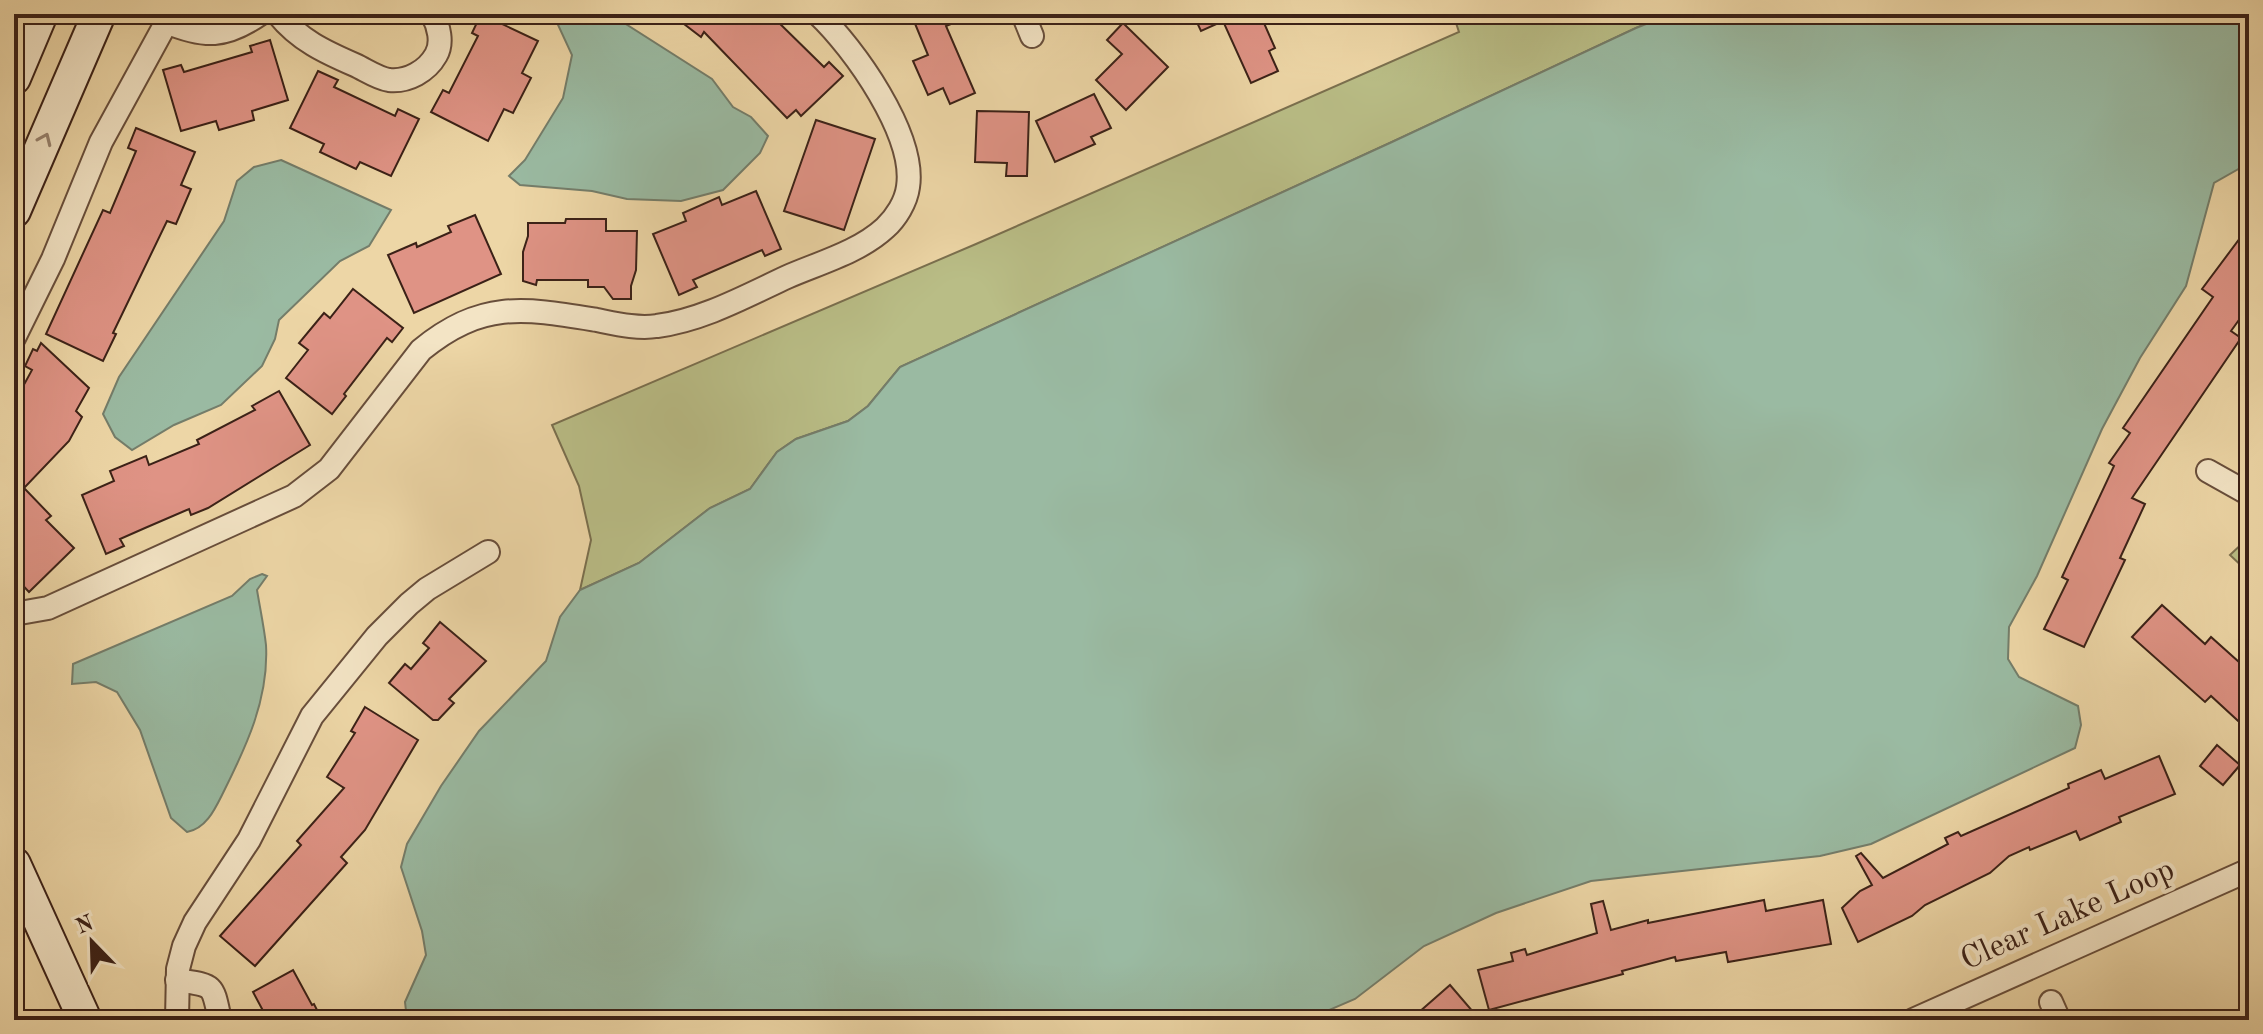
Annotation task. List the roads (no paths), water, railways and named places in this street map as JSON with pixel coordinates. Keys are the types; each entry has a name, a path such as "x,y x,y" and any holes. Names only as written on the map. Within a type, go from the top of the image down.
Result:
{"main road":[{"path":"14,78 41,14"},
{"path":"14,211 99,14"},
{"path":"14,864 85,1020"}],"street":[{"path":"14,338 53,259 101,142 169,18 191,33 211,34 247,23 260,14"},
{"path":"278,14 314,46 391,80 408,78 433,61 440,47 432,14"},
{"path":"14,614 48,608 294,496 329,469 421,350 461,322 505,311 552,313 630,326 655,327 676,323 719,308 846,251 885,228 900,210 908,187 908,165 901,140 869,76 818,14"},
{"path":"1023,14 1032,36"},
{"path":"2208,471 2249,494"},
{"path":"177,1020 177,980 184,946 195,922 242,852 298,740 321,704 377,636 409,604 427,589 488,552"},
{"name":"Clear Lake Loop","path":"1913,1020 2249,870"},
{"path":"177,980 204,983 213,990 220,1020"}]}
